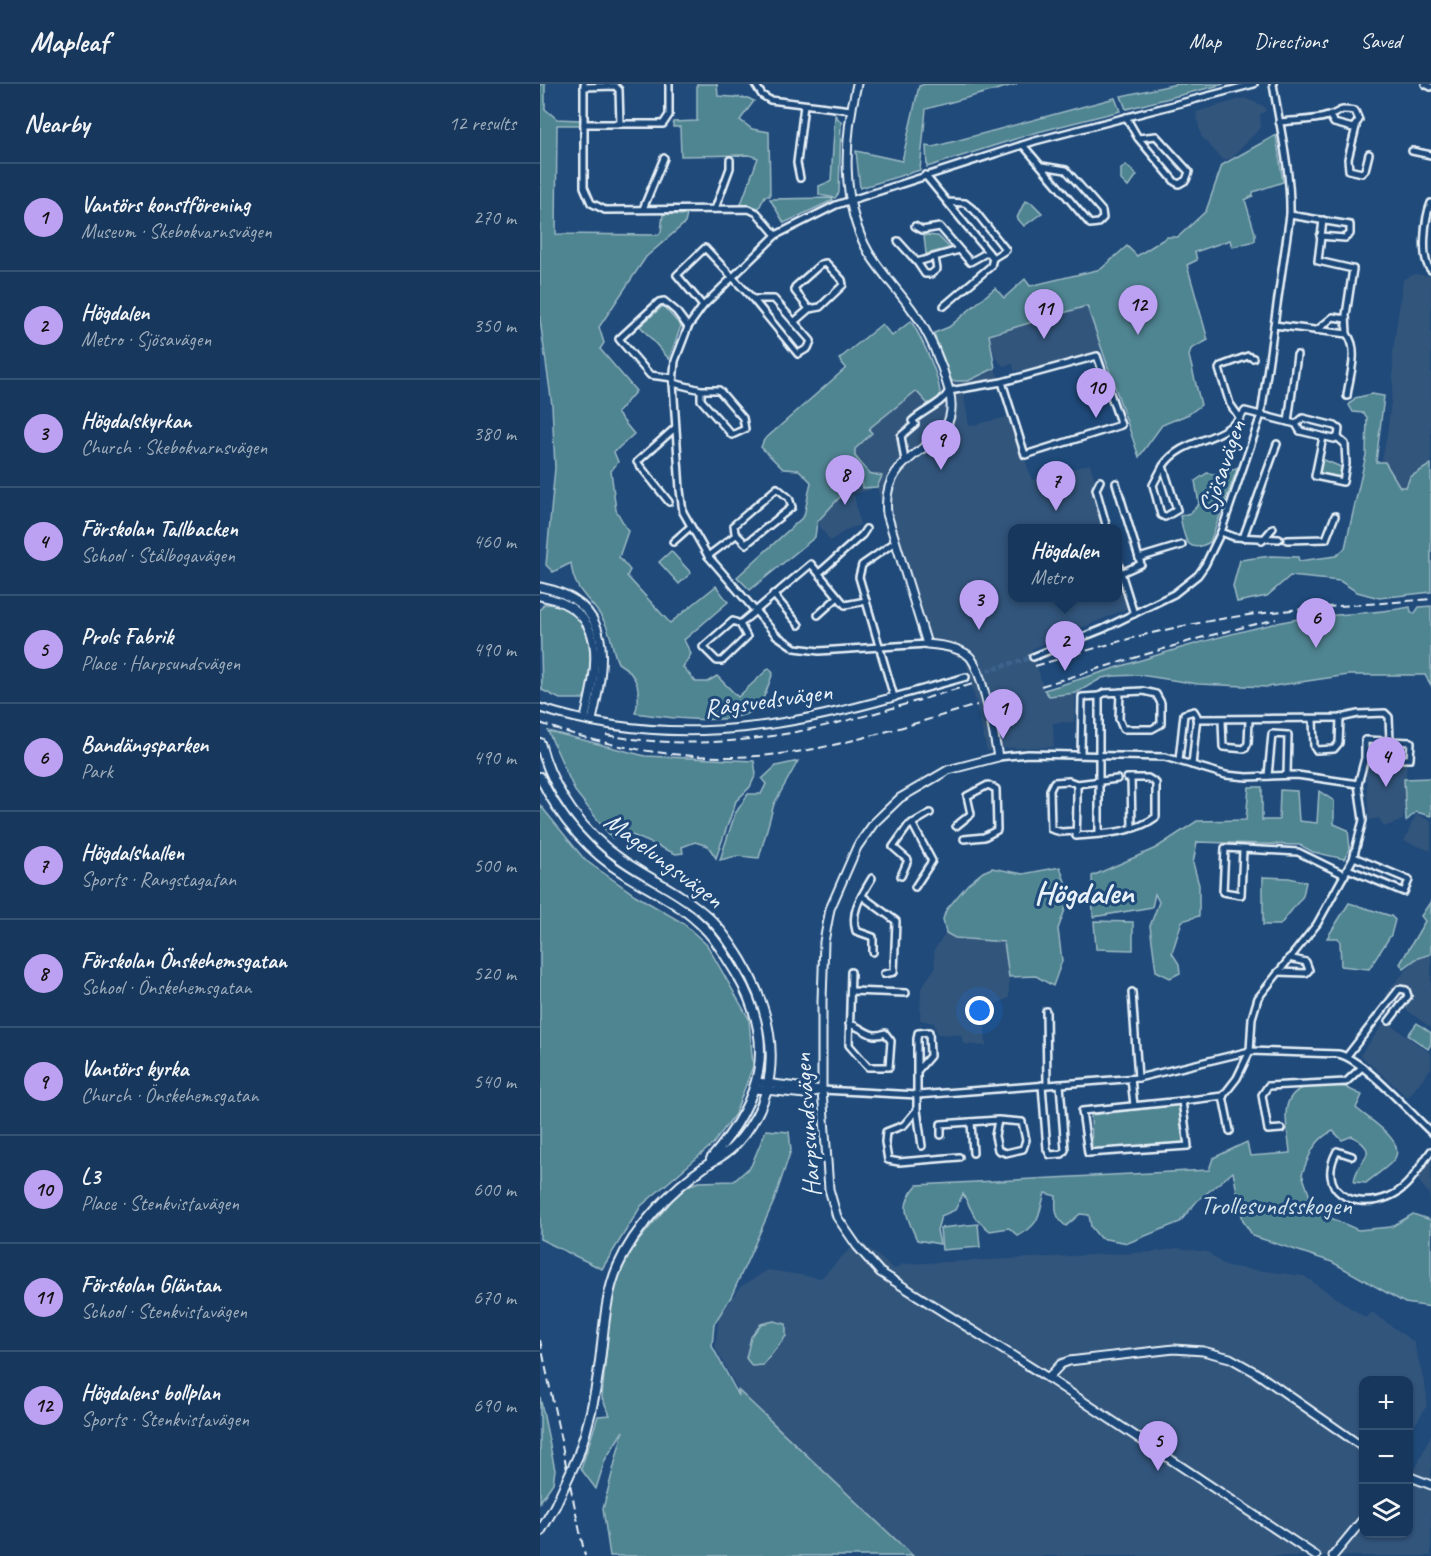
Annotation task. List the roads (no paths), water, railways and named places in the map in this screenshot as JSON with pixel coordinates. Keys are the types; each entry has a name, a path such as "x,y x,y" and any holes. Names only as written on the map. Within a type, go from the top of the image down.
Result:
{"main road":[{"name":"Magelungsvägen","path":"540,743 558,789 589,832 626,862 688,900 712,920 727,939 753,982 765,1009 771,1039 767,1087 745,1132 732,1147 706,1165"},
{"name":"Magelungsvägen","path":"540,777 563,817 588,847 619,871 680,907 714,939 744,988 756,1015 761,1049 756,1085 737,1128 706,1165 647,1220 618,1266 609,1297 596,1394 578,1456 540,1532"}],"street":[{"path":"584,124 663,124 668,121 669,84"},
{"path":"755,84 762,95 770,99 850,110"},
{"path":"857,84 850,110 847,162 849,200 868,251 915,313 930,341 949,391 948,415 942,431 930,445 905,461 893,472 887,489 887,514 927,644"},
{"path":"998,757 991,719 971,658 960,651 927,644 819,651 795,648 776,635 729,582 708,556 690,527 684,512 675,428 673,380 675,361 688,327 703,306 776,235 849,200 1023,144 1254,84"},
{"name":"Sjösavägen","path":"1033,657 1134,614 1182,589 1198,575 1221,532 1261,415 1290,215 1291,191 1273,84"},
{"path":"1425,84 1431,87"},
{"path":"620,124 619,90 615,86 584,85 584,188 587,198 596,207 605,210 749,209 757,213 776,235"},
{"path":"800,178 797,163 804,105"},
{"path":"1280,122 1330,116 1337,110 1355,111 1359,120 1348,159 1349,170 1362,173 1369,154"},
{"path":"1330,116 1334,123 1347,127 1356,126"},
{"path":"1126,117 1138,138 1175,182 1179,184 1186,180 1189,172 1156,136 1138,138"},
{"path":"1023,144 1090,224 1098,223 1103,218 1102,211 1066,170 1042,165"},
{"path":"1412,151 1431,155"},
{"path":"643,209 664,158"},
{"path":"715,209 730,168 730,160"},
{"path":"925,175 948,202 953,213 993,258"},
{"path":"944,306 991,266 993,258 1004,252 1005,246 974,210 965,203 948,202"},
{"path":"1431,203 1426,225 1425,261 1431,270"},
{"path":"1290,215 1348,223 1350,234 1345,238 1320,236"},
{"path":"1323,220 1318,261 1353,269 1346,319 1347,334 1352,340 1354,351 1347,396"},
{"path":"915,226 922,230 940,227 970,262 988,252"},
{"path":"898,241 925,274 931,274 937,269 934,258"},
{"path":"703,306 680,279 678,271 705,248 733,276 800,354 808,348 811,342 774,299 753,299"},
{"path":"917,262 959,250"},
{"path":"794,322 809,309 819,307 843,285 842,280 826,263 821,264 795,286 795,291 809,309"},
{"path":"688,327 676,311 664,301 659,302 619,339 650,375 701,390 719,390 743,418 745,429 732,435 701,400 701,390"},
{"path":"1316,331 1333,317 1346,319"},
{"path":"1274,325 1347,334"},
{"name":"Sjösavägen","path":"1288,422 1297,355"},
{"path":"905,461 901,436 915,424 912,421 926,408 945,398 949,391 1002,381 1097,356 1120,425 1025,455 1002,381"},
{"path":"1240,418 1230,404 1219,369 1221,366 1248,356 1253,358"},
{"path":"1163,466 1177,510 1165,517 1161,515 1153,484 1163,466 1176,451 1227,431 1245,411 1261,415"},
{"name":"Sjösavägen","path":"1261,415 1296,424 1300,430 1334,439 1339,429 1303,418 1296,424"},
{"path":"669,502 637,462 675,428"},
{"path":"1323,436 1315,476 1343,482 1346,464 1345,444 1337,437"},
{"name":"Sjösavägen","path":"1243,538 1277,444"},
{"path":"1100,481 1096,489 1106,524"},
{"path":"1116,483 1141,564 1122,572"},
{"path":"777,488 789,498 792,507 749,544 736,534 733,529 734,525 777,488"},
{"path":"1287,540 1326,539 1335,516"},
{"path":"673,542 690,527"},
{"path":"1262,541 1273,528"},
{"path":"819,573 866,529"},
{"name":"Sjösavägen","path":"1221,532 1262,541 1279,539"},
{"path":"708,556 736,534"},
{"path":"895,542 887,546 860,570 866,601 894,697 966,677"},
{"path":"1139,558 1182,545"},
{"path":"740,624 811,564 845,605 866,601"},
{"path":"1122,579 1134,614"},
{"path":"540,588 563,595 578,605 592,619 599,633 603,651 603,673 589,719"},
{"path":"773,594 799,626"},
{"path":"540,596 555,599 573,610 588,626 593,638 597,654 589,719"},
{"path":"818,615 838,597"},
{"path":"733,621 740,624 747,637 722,662 717,662 706,652 704,645 733,621"},
{"path":"1081,754 1082,698 1120,692 1143,691 1156,694 1161,703 1161,724 1152,729 1123,729 1119,719 1120,692"},
{"path":"1099,696 1099,834"},
{"name":"Rågsvedsvägen","path":"540,708 589,719 658,730 722,731 793,722 894,697"},
{"path":"1179,760 1184,714 1194,711 1196,720 1192,765"},
{"path":"1196,720 1340,718 1358,714 1385,713 1389,717 1390,741"},
{"path":"1313,719 1314,747 1316,750 1329,750 1334,749 1339,743 1340,718"},
{"path":"1222,720 1223,747 1245,749 1248,743 1248,720"},
{"path":"1268,776 1272,734 1288,735 1287,775"},
{"path":"1182,1101 1188,1146 1088,1153 1083,1111 1223,1096 1237,1078 1250,1051 1254,1006 1288,958 1317,924 1354,856 1363,820 1358,784 1365,758 1365,740 1411,742 1410,759 1365,758"},
{"name":"Harpsundsvägen","path":"1316,1556 1048,1378 880,1272 857,1246 837,1217 829,1189 822,1090 822,1000 826,925 847,865 874,823 900,798 948,770 998,757 1081,754 1179,760 1226,775 1287,775 1358,784"},
{"path":"1077,784 1076,836 1132,827 1154,819 1157,813 1155,783 1148,778 1129,778 1132,827"},
{"path":"1076,831 1061,832 1051,829 1050,790 1058,781 1073,781 1077,784 1117,779"},
{"path":"956,826 971,814 967,796 988,785 996,789 997,830 984,837 964,839"},
{"path":"901,876 908,860 892,847 912,823 930,813"},
{"path":"912,823 932,861 915,887"},
{"path":"1243,850 1241,895 1223,892 1225,848 1299,852 1404,892 1409,880 1354,856"},
{"path":"872,879 855,910 854,927 856,931 873,936 873,952"},
{"path":"862,896 892,915 897,922 894,972 884,974"},
{"path":"1278,972 1306,973 1309,970 1306,962 1288,958"},
{"name":"Harpsundsvägen","path":"849,1024 866,1034 885,1033 891,1041 889,1067 868,1067 849,1045 849,1024 851,991 850,972"},
{"path":"1347,1056 1399,989 1406,990 1408,996 1389,1021"},
{"path":"851,991 906,993"},
{"path":"1132,992 1134,1105"},
{"path":"1046,1011 1045,1085 1047,1149 1050,1155 1056,1155 1065,1150 1060,1084"},
{"path":"918,1070 930,1056 929,1032 917,1035 917,1110 922,1146"},
{"path":"756,1085 805,1090 918,1095 1135,1078 1250,1051 1347,1056 1362,1067 1431,1132"},
{"path":"1281,1129 1268,1130 1262,1095 1268,1086 1346,1082 1362,1067"},
{"path":"1223,1096 1230,1131"},
{"path":"917,1110 904,1125 886,1132 888,1161 959,1157"},
{"path":"941,1135 941,1124 998,1120 1022,1122 1026,1140 1023,1149 1006,1153 998,1150 995,1127 998,1120"},
{"path":"971,1122 973,1153"},
{"path":"1352,1156 1337,1151 1331,1162 1329,1175 1341,1195 1359,1202 1387,1197 1408,1184 1431,1151"},
{"path":"1048,1378 1061,1364 1084,1358 1174,1349 1203,1352 1230,1358 1255,1372 1359,1445"},
{"path":"1413,1478 1431,1485"},
{"path":"1333,1556 1359,1524"}],"tunnel":[{"path":"966,677 1033,657"}],"railway":[{"path":"1035,666 1137,637 1228,618 1431,599"},
{"path":"1041,686 1200,638 1276,619"},
{"path":"606,735 655,741 703,742 749,739 794,732 884,711 976,683"},
{"path":"540,723 573,734 641,750 710,757 745,757 835,745 977,705"},
{"path":"540,1340 585,1556"}],"place":[{"name":"Högdalens bollplan","path":"1138,335"},
{"name":"Förskolan Gläntan","path":"1044,339"},
{"name":"L3","path":"1096,418"},
{"name":"Vantörs kyrka","path":"941,470"},
{"name":"Förskolan Önskehemsgatan","path":"845,505"},
{"name":"Högdalshallen","path":"1056,511"},
{"name":"Högdalskyrkan","path":"979,630"},
{"name":"Bandängsparken","path":"1316,648"},
{"name":"Högdalen","path":"1065,671"},
{"name":"Vantörs konstförening","path":"1003,739"},
{"name":"Förskolan Tallbacken","path":"1386,787"},
{"name":"Prols Fabrik","path":"1158,1471"}],"district":[{"name":"Högdalen","path":"1084,892"}],"park label":[{"name":"Trollesundsskogen","path":"1276,1205"}]}
